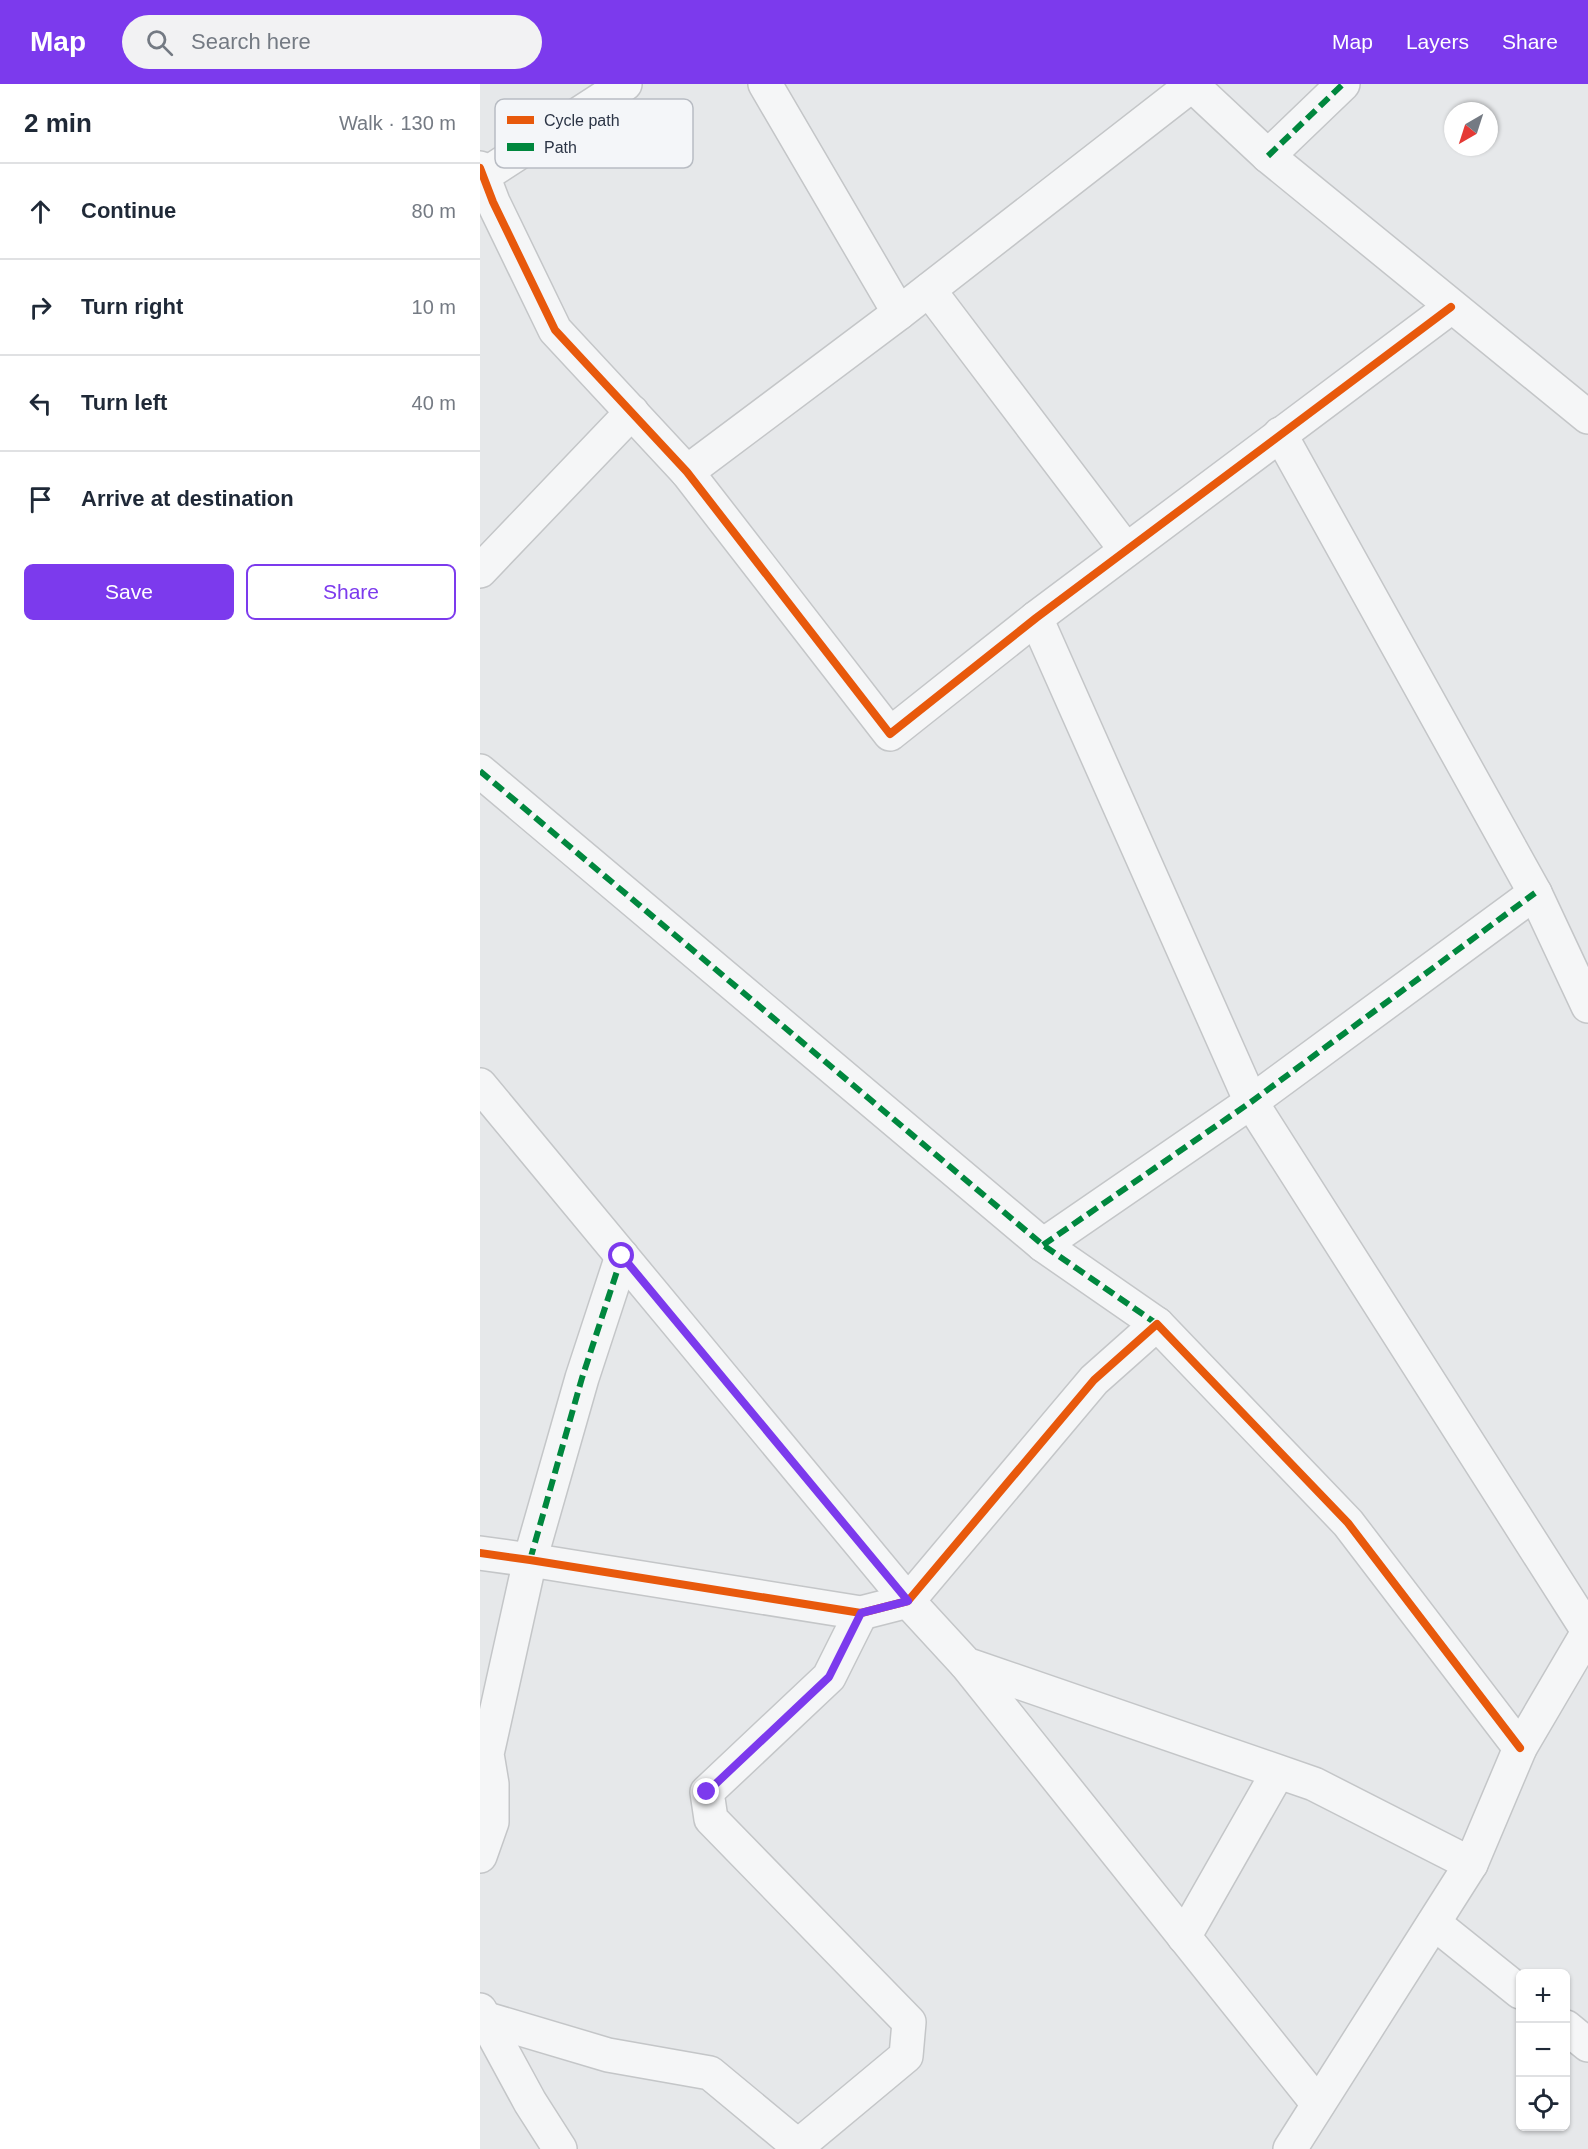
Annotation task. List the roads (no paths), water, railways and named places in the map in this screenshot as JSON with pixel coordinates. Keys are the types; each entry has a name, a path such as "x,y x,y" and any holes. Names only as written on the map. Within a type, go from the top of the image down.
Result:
{"street":[{"path":"601,99 625,84"},
{"path":"765,84 899,314"},
{"path":"1268,156 1343,84"},
{"path":"687,471 899,314 1192,85 1268,156 1588,417"},
{"path":"495,164 482,172 493,202 555,330 687,471 890,734 1036,618 1451,307"},
{"path":"929,290 1126,550"},
{"path":"480,571 632,412"},
{"path":"1280,434 1535,893 1588,1006"},
{"path":"1036,618 1251,1102 1588,1631 1520,1748 1471,1864 1290,2149"},
{"path":"480,771 1043,1245 1157,1324 1348,1523 1520,1748"},
{"path":"1043,1245 1251,1102 1535,893"},
{"path":"480,1085 908,1601 966,1664 1318,2103"},
{"path":"480,1856 492,1822 492,1784 487,1754 530,1560 582,1378 622,1256"},
{"path":"480,1553 861,1613 908,1601 1094,1380 1157,1324"},
{"path":"483,2015 608,2055 710,2073 799,2148 906,2056 909,2022 711,1819 707,1792 829,1677 861,1613"},
{"path":"966,1664 1314,1784 1471,1864"},
{"path":"1184,1937 1278,1772"},
{"path":"1434,1923 1516,1988"},
{"path":"483,2015 530,2102 560,2149"},
{"path":"1570,2030 1588,2045"}]}
